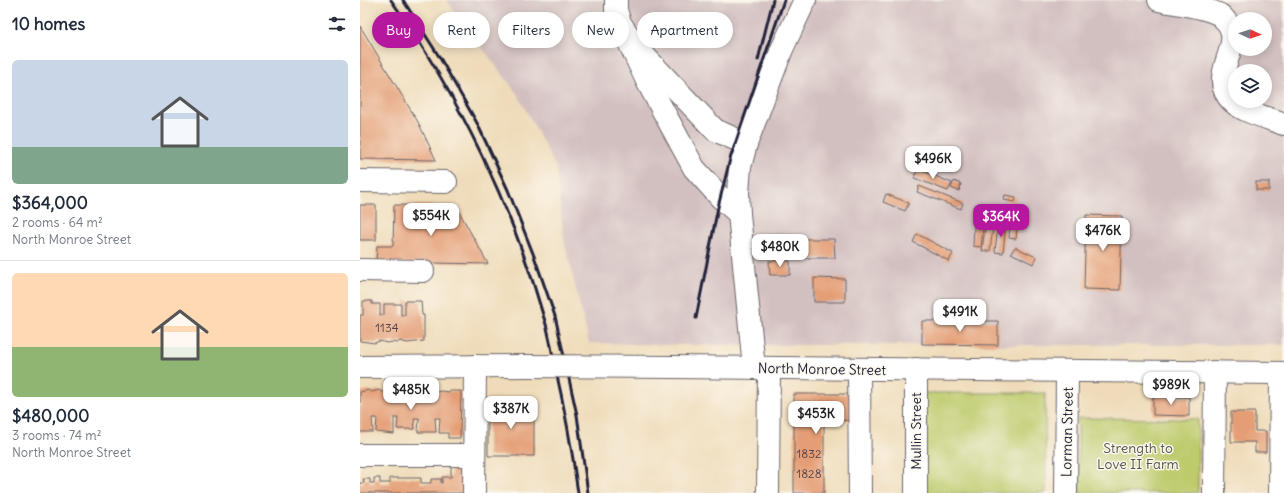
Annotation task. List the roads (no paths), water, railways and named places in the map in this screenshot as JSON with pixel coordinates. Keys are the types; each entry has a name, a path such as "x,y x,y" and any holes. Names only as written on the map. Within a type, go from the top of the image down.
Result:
{"main road":[{"path":"768,493 761,368 739,214 738,193 740,167 746,144 782,49 805,0"},
{"path":"1159,0 1220,14 1230,25 1233,33 1232,46 1223,72 1222,80 1226,92 1233,102 1244,109 1284,124"},
{"path":"614,8 637,48 715,130 746,144"},
{"path":"614,8 647,81 694,168 720,197 739,214"},
{"path":"360,181 446,182"},
{"path":"360,270 423,271"},
{"path":"474,366 474,493"},
{"name":"North Monroe Street","path":"360,367 526,366 1283,373"},
{"path":"859,369 860,493"},
{"name":"Mullin Street","path":"916,369 916,493"},
{"name":"Lorman Street","path":"1066,493 1067,371"},
{"path":"1214,493 1215,372"},
{"path":"1280,493 1283,373"},
{"path":"360,455 474,455"}],"railway":[{"path":"391,0 439,74 460,113 481,153 516,234 549,334 568,427 578,493"},
{"path":"403,0 440,58 477,123 508,190 534,256 555,316 577,415 588,493"},
{"path":"758,60 773,0"},
{"path":"696,318 718,207 730,159 784,0"}],"park label":[{"name":"Strength to Love II Farm","path":"1138,456"}]}
